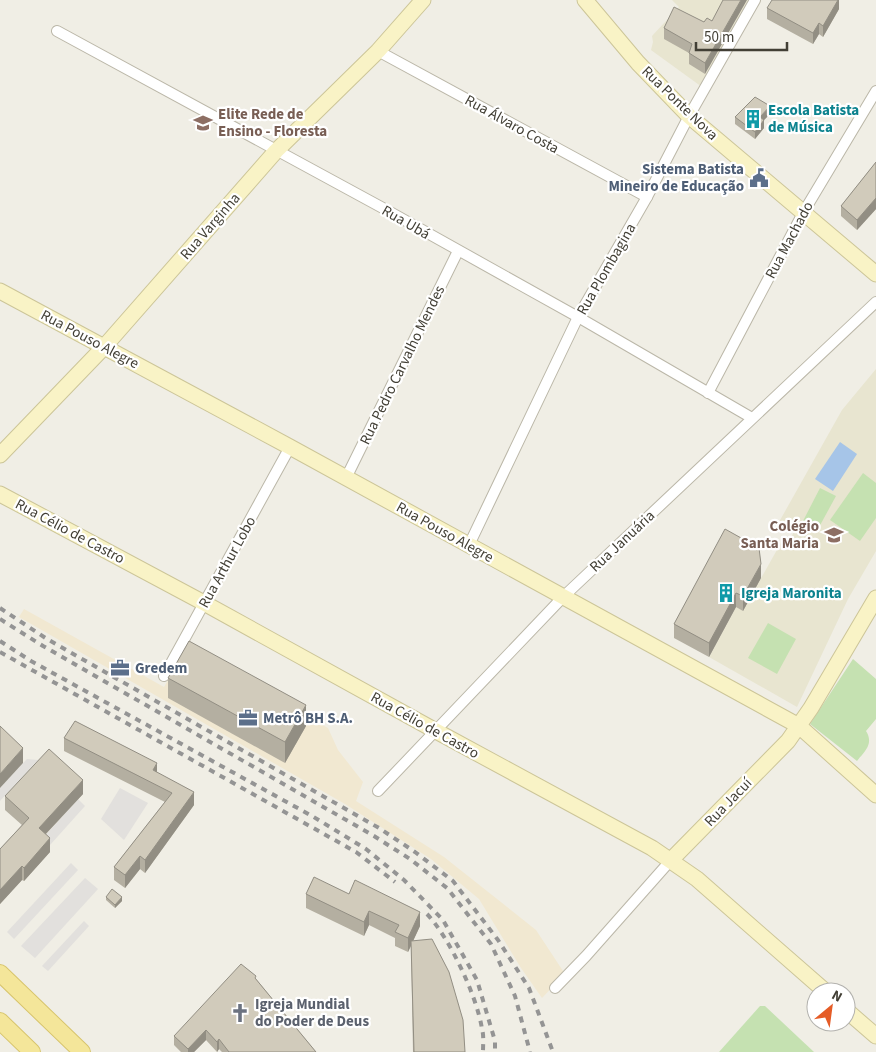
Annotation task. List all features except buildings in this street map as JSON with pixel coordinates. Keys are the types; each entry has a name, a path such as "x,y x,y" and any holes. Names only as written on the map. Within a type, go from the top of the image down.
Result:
{"main road":[{"path":"0,973 82,1052"},
{"path":"0,1021 32,1052"}],"street":[{"name":"Rua Varginha","path":"0,455 104,347 276,151 378,51 423,0"},
{"name":"Rua Ponte Nova","path":"585,0 638,63 689,116 876,274"},
{"name":"Rua Plombagina","path":"469,545 578,318 647,198 689,116 755,0"},
{"name":"Rua Ubá","path":"57,31 458,251 752,418"},
{"name":"Rua Álvaro Costa","path":"378,51 647,198"},
{"name":"Rua Machado","path":"708,393 803,213 876,91"},
{"name":"Rua Pedro Carvalho Mendes","path":"346,478 458,251"},
{"name":"Rua Pouso Alegre","path":"0,291 290,447 799,726 876,795"},
{"name":"Rua Januária","path":"378,790 563,597 876,302"},
{"name":"Rua Arthur Lobo","path":"164,676 290,447"},
{"name":"Rua Célio de Castro","path":"0,494 204,603 652,848 697,879 815,982"},
{"name":"Rua Jacuí","path":"555,988 671,860 788,741 811,708 876,598"},
{"path":"856,1019 876,1036"}],"shaded area":[{"path":"672,0 751,0 702,87 651,50 652,36 679,7"},
{"name":"Colégio Santa Maria","path":"876,369 876,551 848,599 797,707 709,657 736,607 743,610 782,541 788,543 795,530 779,522 842,410"},
{"path":"24,609 164,687 186,650 328,728 338,750 363,782 356,801 444,857 536,930 565,974 542,998 521,968 479,899 431,859 345,804 19,617"},
{"path":"27,759 38,760 0,801 0,788"},
{"path":"120,788 148,803 124,840 101,819"},
{"path":"78,799 85,806 50,845 43,838"},
{"path":"71,863 78,870 14,939 7,932"},
{"path":"85,878 98,889 35,958 21,946"},
{"path":"84,921 89,926 48,971 42,966"}],"green space":[{"path":"863,473 876,483 876,518 860,541 830,520"},
{"path":"820,488 836,496 818,529 803,521"},
{"path":"768,623 796,639 777,674 748,658"},
{"path":"853,659 876,679 876,719 866,731 869,744 857,761 810,724"},
{"path":"760,1006 765,1006 814,1052 719,1052"}],"water":[{"path":"840,442 857,454 833,491 815,479"}],"railway":[{"path":"0,608 47,639 379,828 453,881 498,940 529,988 553,1052"},
{"path":"0,619 43,646 374,836 410,859 447,888 491,944 515,996 530,1052"},
{"path":"0,641 31,661 312,816 366,849 404,880 443,920 477,980 495,1041 495,1052"},
{"path":"0,652 356,852 395,882"},
{"path":"427,914 453,952 468,984 483,1034 483,1052"}],"place":[{"name":"Escola Batista de Música","path":"753,119"},
{"name":"Elite Rede de Ensino - Floresta","path":"203,123"},
{"name":"Sistema Batista Mineiro de Educação","path":"759,178"},
{"name":"Colégio Santa Maria","path":"834,535"},
{"name":"Igreja Maronita","path":"726,593"},
{"name":"Gredem","path":"120,668"},
{"name":"Metrô BH S.A.","path":"248,718"},
{"name":"Igreja Mundial do Poder de Deus","path":"240,1013"}]}
